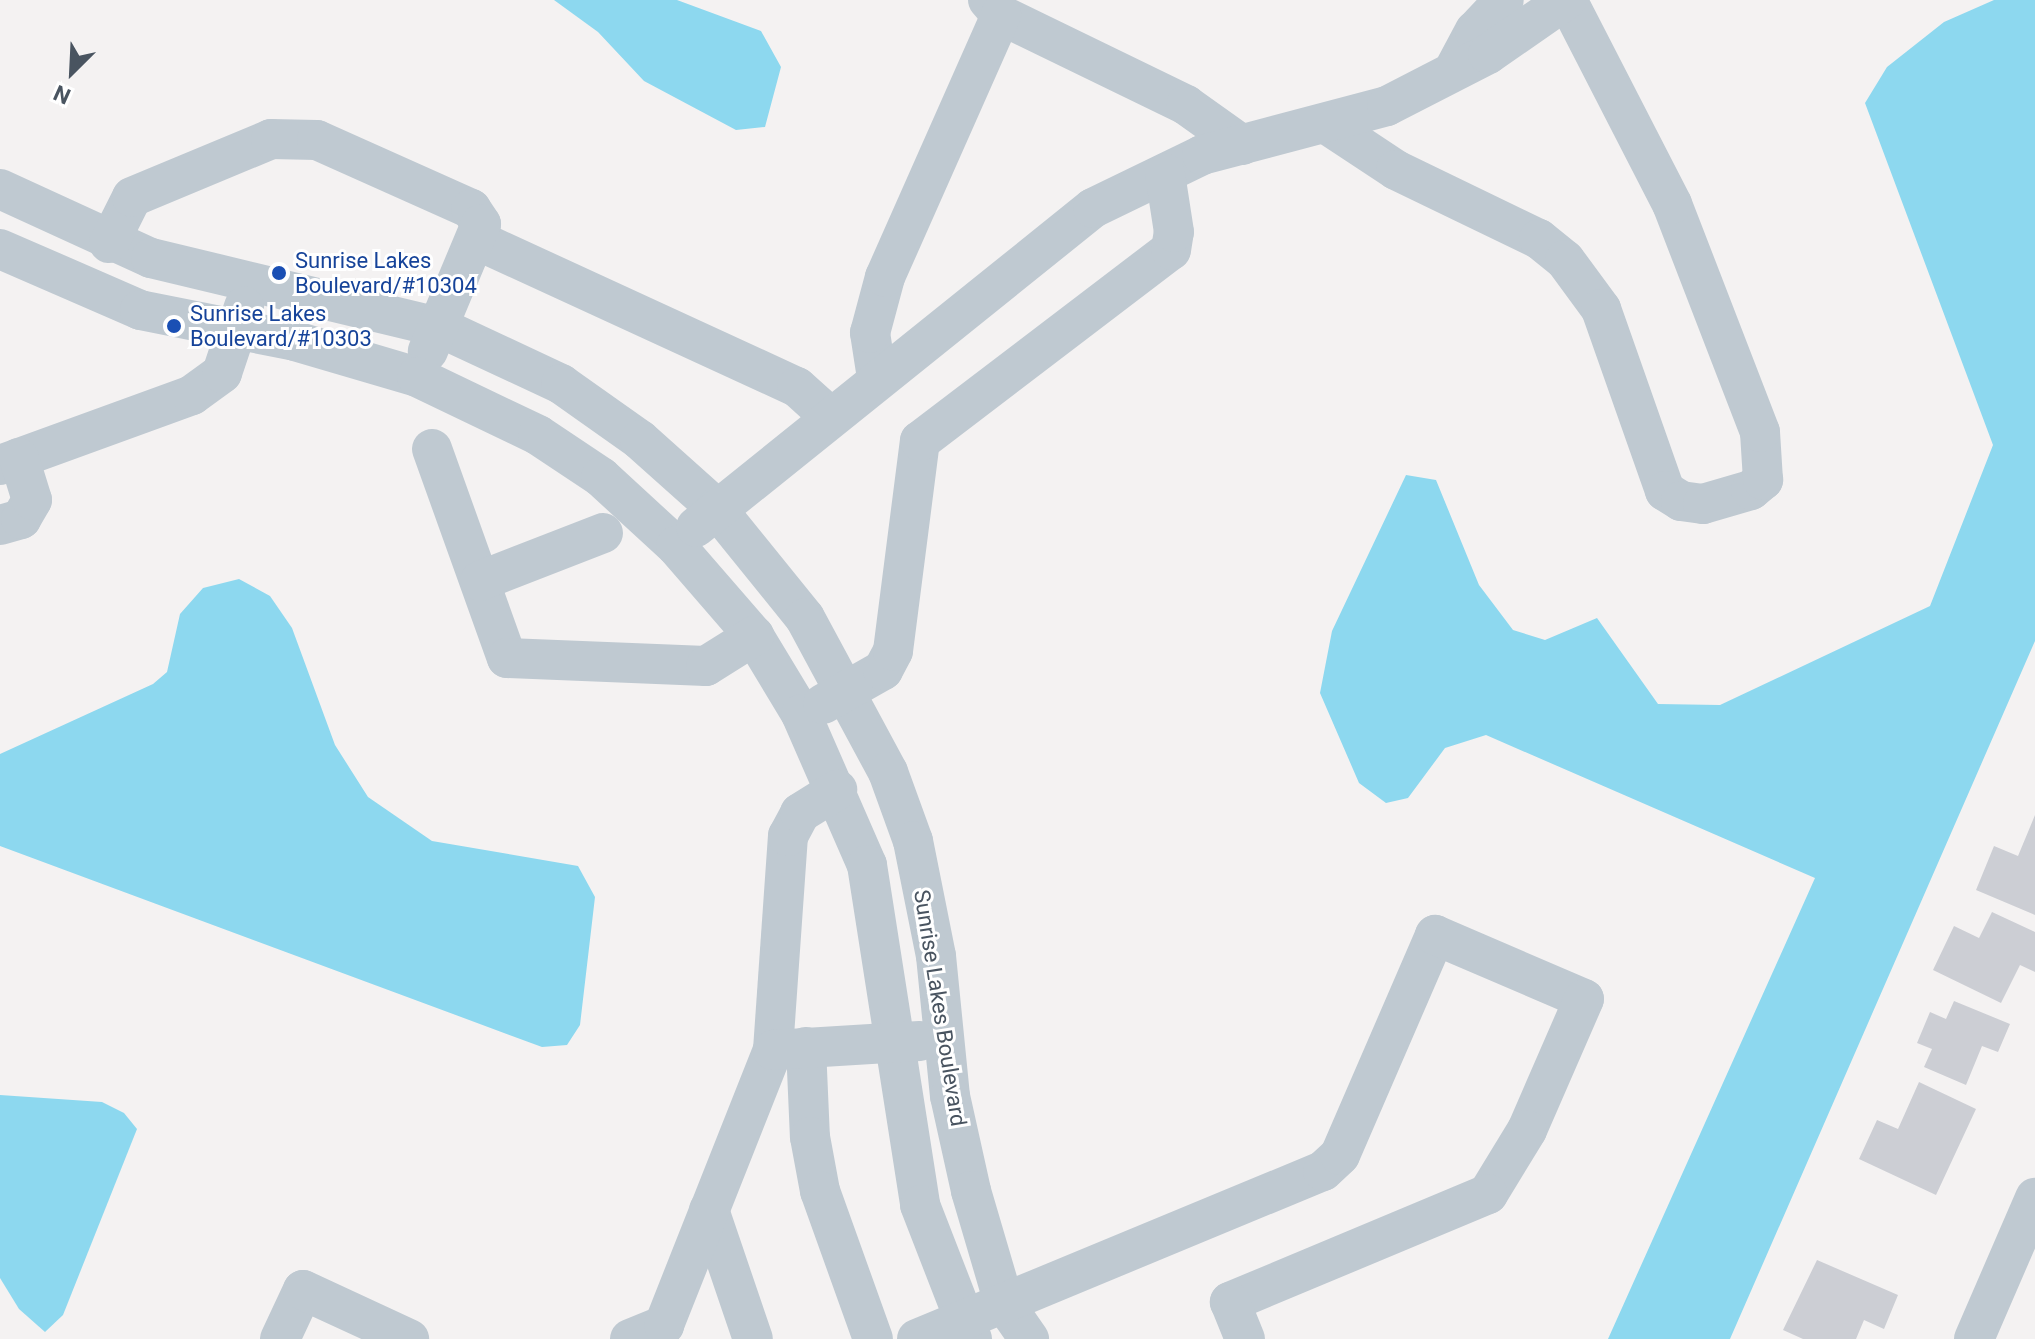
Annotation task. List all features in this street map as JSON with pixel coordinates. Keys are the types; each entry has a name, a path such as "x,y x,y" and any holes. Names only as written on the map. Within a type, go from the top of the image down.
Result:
{"street":[{"path":"1456,66 1475,31 1504,0"},
{"path":"676,546 716,508 828,415 1093,208 1165,174 1242,145 1387,106 1456,66 1488,54 1567,0 1672,204 1760,432 1763,480 1751,490 1703,504 1681,501 1665,491 1601,309 1565,260 1539,239 1396,170 1325,123"},
{"path":"877,378 870,333 885,277 994,8 1186,105 1242,145"},
{"path":"109,243 132,197 271,139 317,140 471,209 481,224 477,240 417,377"},
{"path":"801,714 847,694 883,670 893,651 920,441 1171,250 1174,232 1165,174"},
{"name":"Sunrise Lakes Boulevard","path":"0,189 109,243 439,327 561,384 640,440 716,508 805,618 888,772 913,841 971,1191 1004,1303 1029,1339"},
{"path":"477,240 797,387 828,415"},
{"path":"0,249 140,310 238,330 417,377 538,435 601,477 676,546 754,636 801,714 837,790 867,865 920,1205 967,1329"},
{"path":"0,525 21,519 32,500 10,462 192,395 222,373 238,330 250,280"},
{"path":"432,449 507,658 706,666 754,636"},
{"path":"480,581 603,533"},
{"path":"837,790 800,813 788,836 790,1048 820,1191 873,1339"},
{"path":"917,1339 967,1329 1004,1303 1323,1171 1340,1155 1435,935 1584,999 1527,1130 1494,1188 1230,1302 1245,1339"},
{"path":"790,1048 945,1041"},
{"path":"630,1339 664,1325 709,1210 790,1048"},
{"path":"1974,1339 2035,1198"},
{"path":"709,1210 753,1339"},
{"path":"280,1339 303,1290 409,1339"}],"water":[{"path":"554,0 677,0 761,31 781,67 765,127 736,130 644,81 598,32"},
{"path":"1994,0 2035,0 2035,641 1730,1339 1608,1339 1815,878 1486,735 1445,748 1408,798 1386,803 1359,783 1320,693 1332,631 1406,475 1436,480 1479,585 1513,630 1545,640 1597,618 1658,704 1720,705 1930,606 1993,445 1865,103 1887,67 1944,22"},
{"path":"239,579 270,596 292,628 335,745 368,797 432,841 578,866 595,897 580,1025 567,1045 542,1047 0,846 0,754 153,684 167,672 180,614 203,588"},
{"path":"0,1095 102,1102 124,1113 137,1129 63,1315 45,1332 19,1309 0,1278"}],"building":[{"path":"2035,815 2035,915 1976,890 1994,846 2018,856"},
{"path":"1992,912 2035,932 2035,972 2020,965 2001,1003 1933,970 1954,926 1979,938"},
{"path":"1954,1001 2010,1024 1998,1052 1982,1046 1966,1085 1924,1067 1932,1049 1917,1043 1930,1012 1946,1019"},
{"path":"1919,1082 1976,1109 1936,1195 1859,1159 1877,1120 1898,1129"},
{"path":"1817,1260 1898,1295 1884,1329 1864,1320 1856,1339 1803,1339 1783,1330"}],"place":[{"name":"Sunrise Lakes Boulevard/#10304","path":"279,273"},
{"name":"Sunrise Lakes Boulevard/#10303","path":"174,326"}]}
